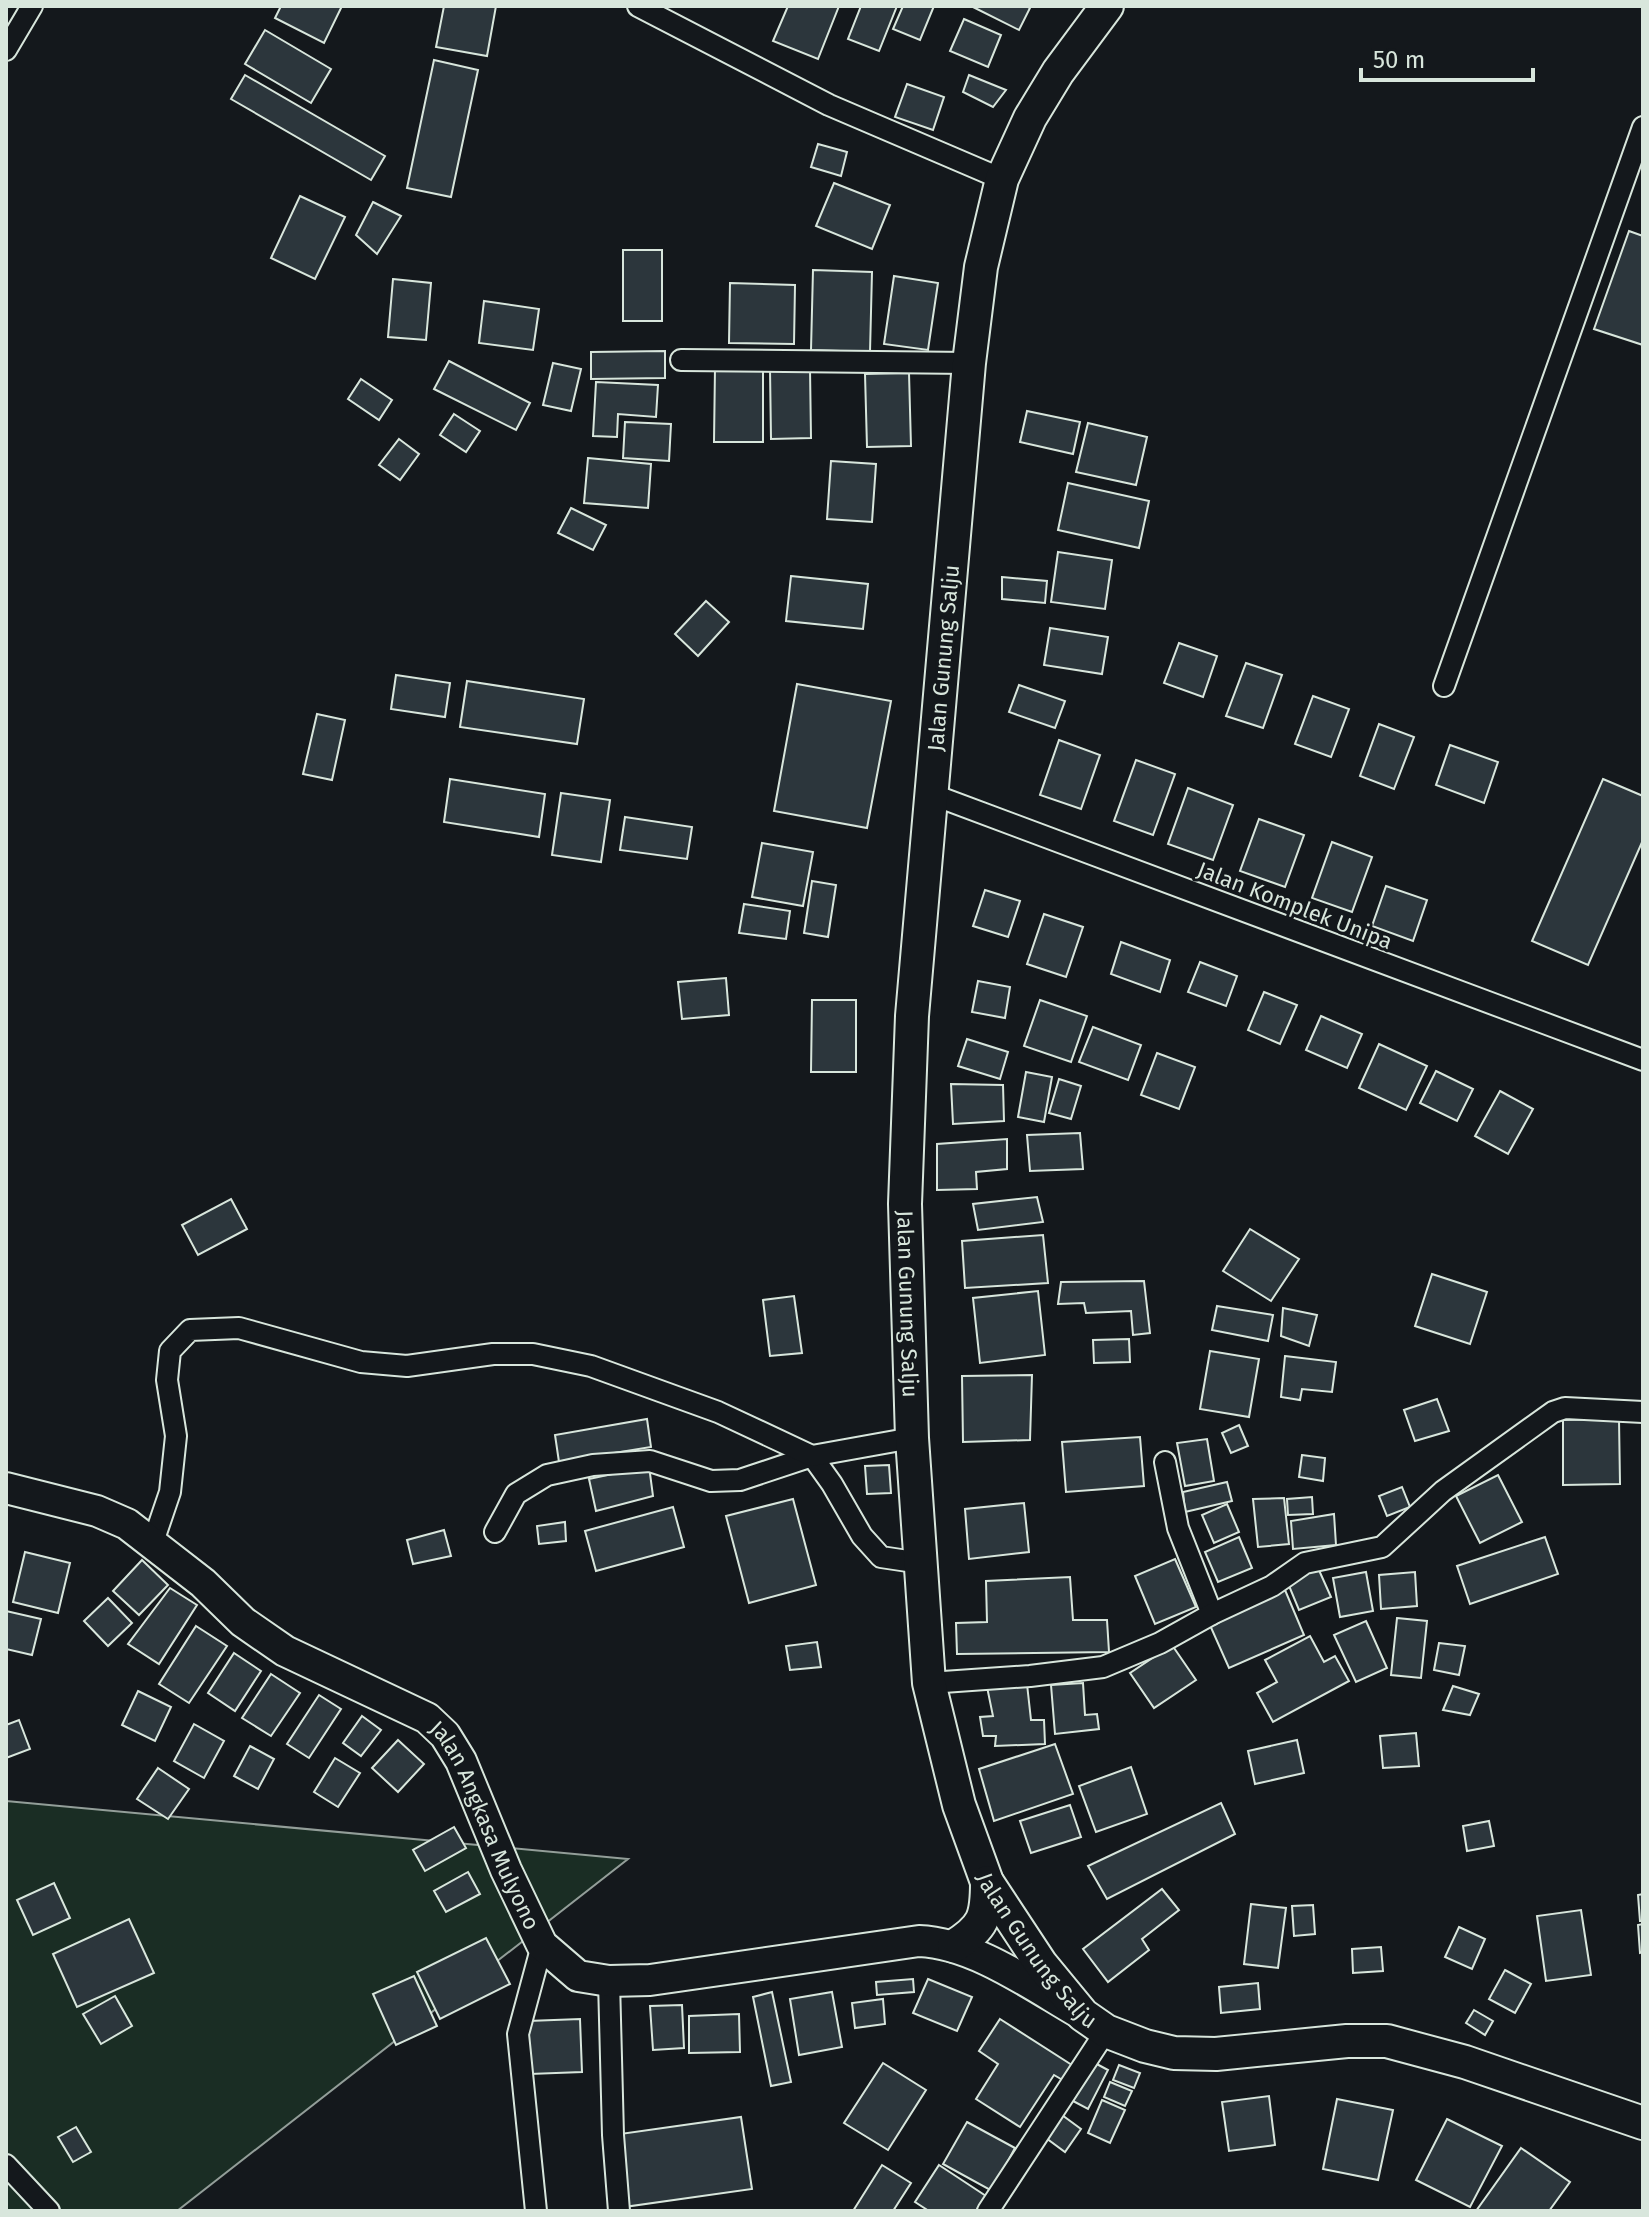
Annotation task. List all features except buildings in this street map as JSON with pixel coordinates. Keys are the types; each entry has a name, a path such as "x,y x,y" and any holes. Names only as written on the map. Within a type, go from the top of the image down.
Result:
{"main road":[{"name":"Jalan Gunung Salju","path":"1107,6 1058,72 1030,118 1002,179 981,267 969,363 912,1016 905,1204 912,1438 929,1683 959,1805 987,1882 1041,1964 1094,2023 1145,2046 1174,2053 1216,2054 1347,2041 1387,2041 1437,2053 1643,2123"},
{"name":"Jalan Angkasa Mulyono","path":"6,1488 97,1511 127,1524 203,1583 243,1622 285,1651 427,1718 445,1735 461,1761 506,1870 542,1945 578,1976 609,1981 650,1980 919,1941 954,1946 1016,1977 1094,2023"},
{"path":"954,1946 969,1936 982,1921 986,1911 987,1882"}],"street":[{"path":"6,50 32,6"},
{"path":"638,6 829,105 1002,179"},
{"path":"1444,686 1643,127"},
{"path":"681,360 969,363"},
{"name":"Jalan Komplek Unipa","path":"931,794 1643,1060"},
{"path":"153,1542 170,1492 176,1436 167,1380 170,1351 190,1330 239,1328 361,1362 407,1366 493,1354 533,1354 591,1366 718,1412 812,1456 838,1493 862,1536 881,1557 921,1563"},
{"path":"929,1683 1103,1667 1160,1643 1272,1586 1305,1563 1382,1547 1443,1491 1553,1412 1565,1408 1643,1412"},
{"path":"495,1532 516,1494 547,1475 593,1465 650,1461 711,1481 740,1480 812,1456 912,1438"},
{"path":"1165,1462 1178,1528 1212,1614"},
{"path":"536,2211 518,2034 542,1945"},
{"path":"609,1981 613,2135 619,2211"},
{"path":"988,2211 1094,2023"},
{"path":"6,2165 49,2211"}],"green space":[{"path":"6,1801 628,1859 177,2211 6,2211"}]}
